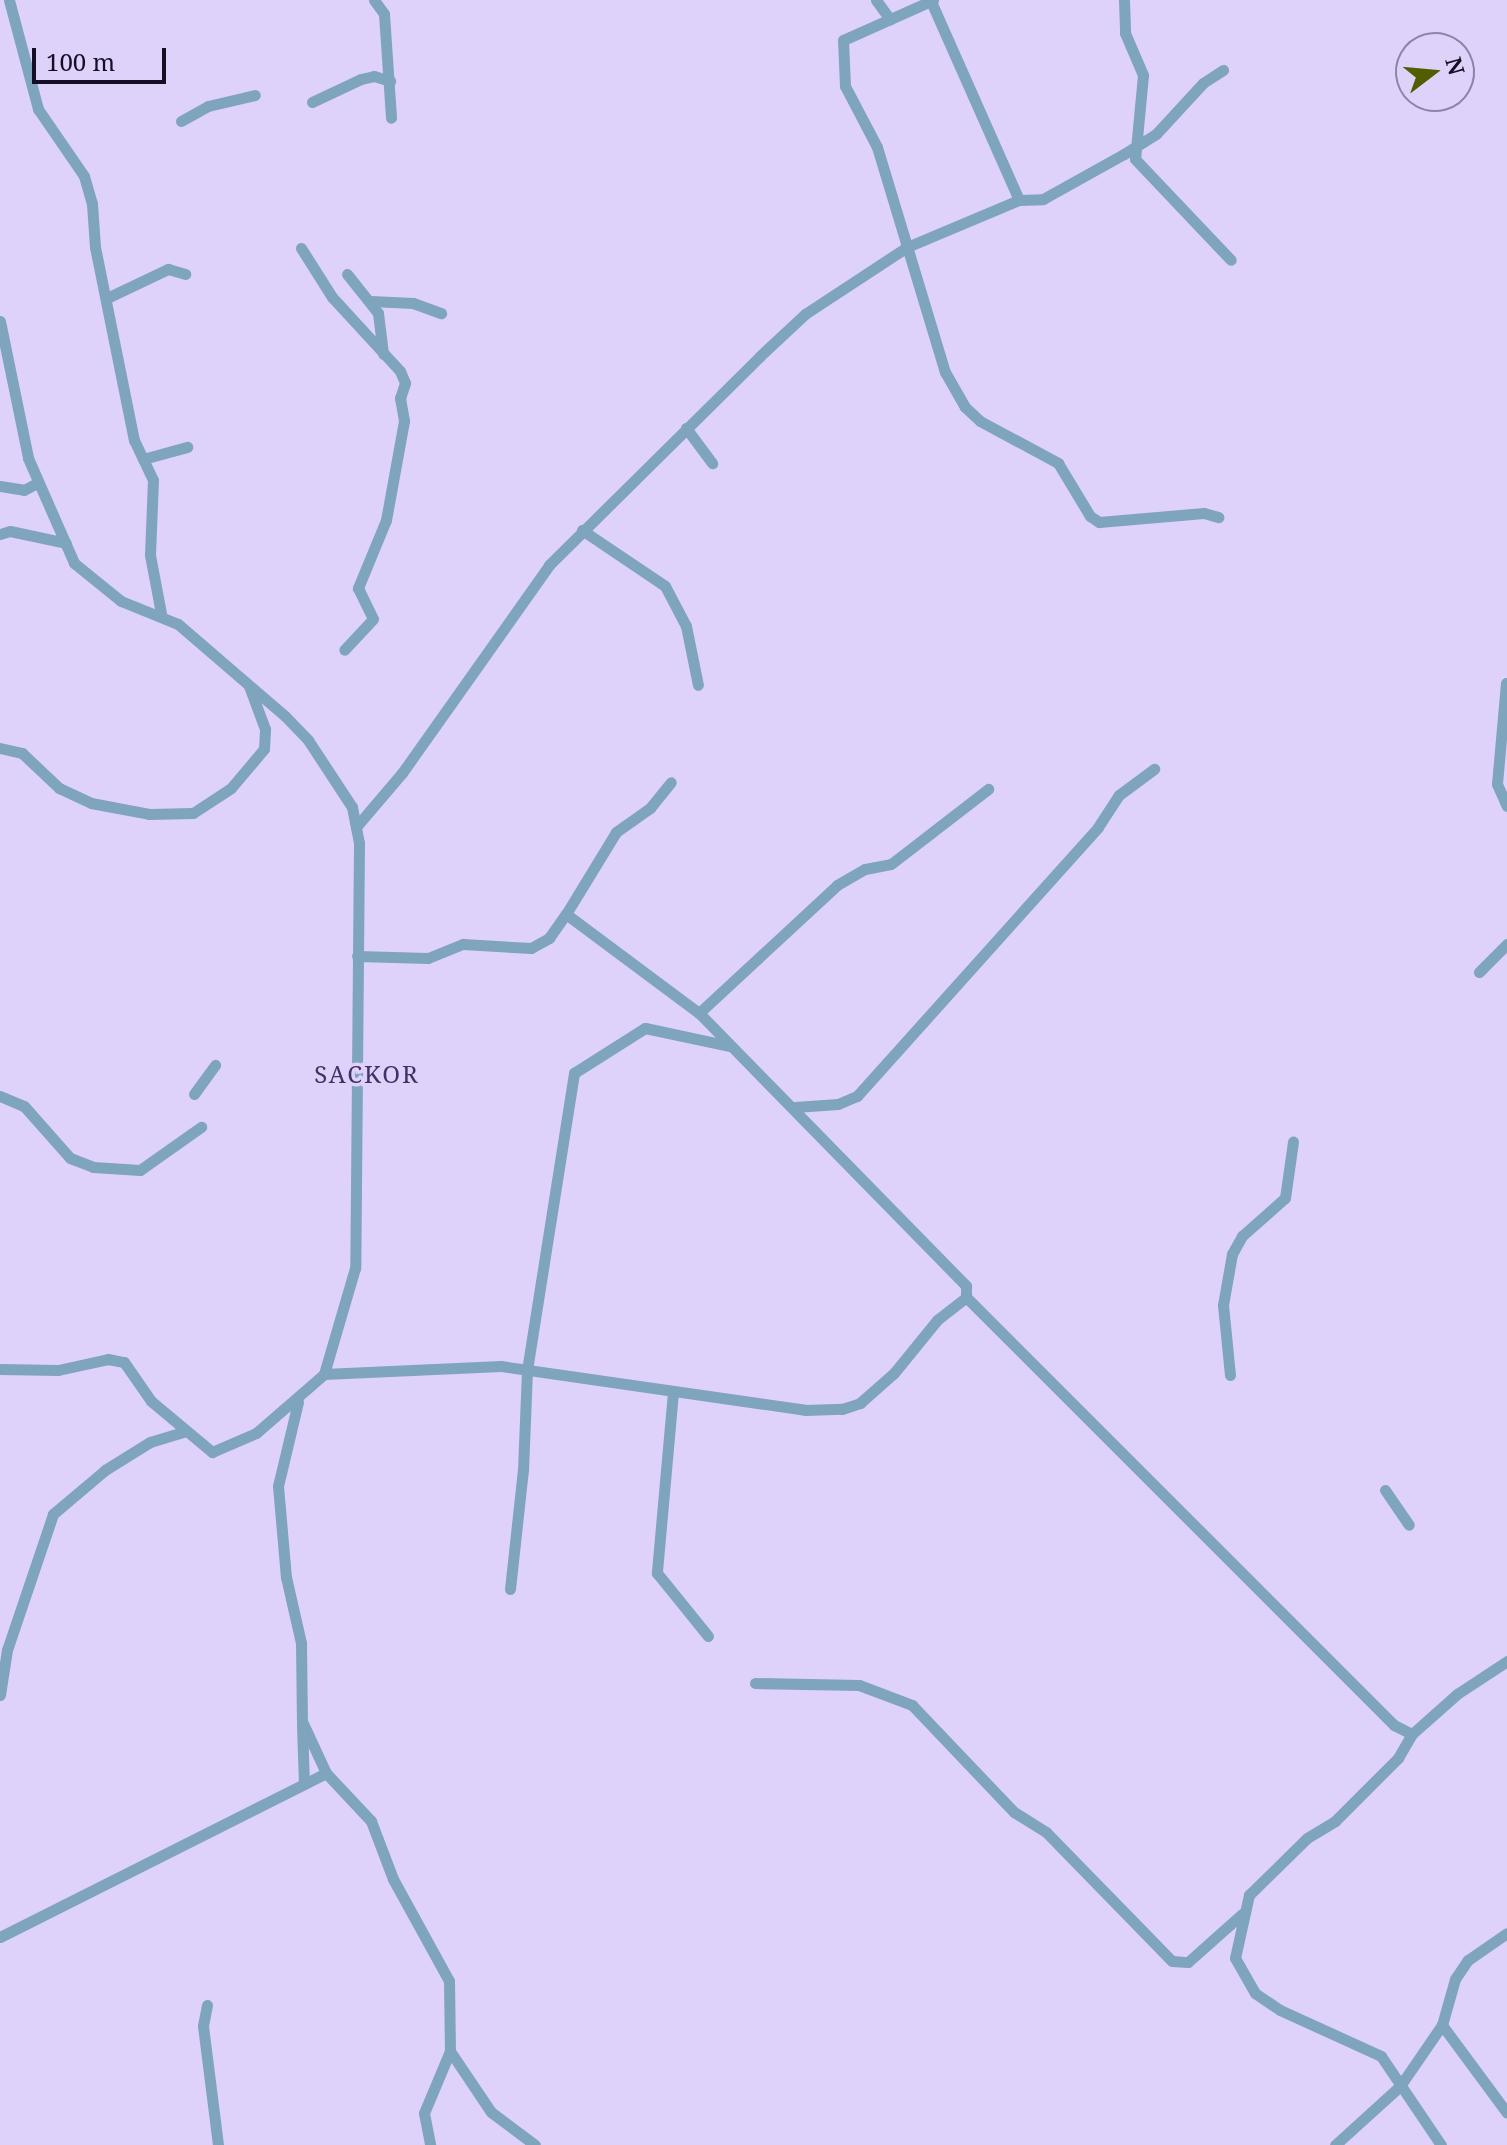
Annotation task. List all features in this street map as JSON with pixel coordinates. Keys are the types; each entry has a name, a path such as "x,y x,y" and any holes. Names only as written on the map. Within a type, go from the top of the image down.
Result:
{"street":[{"path":"9,0 38,109 84,176 134,440 153,480 150,555 161,613"},
{"path":"374,0 384,14 391,118"},
{"path":"876,0 890,19"},
{"path":"1019,200 932,0 843,40 845,86 877,147 945,372 965,407 980,421 1058,463 1090,516 1099,522 1204,513 1218,517"},
{"path":"1124,0 1125,33 1143,75 1133,147 1135,159 1231,260"},
{"path":"356,827 402,773 516,608 582,530 805,314 907,247 1019,200 1043,199 1156,134 1203,83 1223,70"},
{"path":"312,102 361,79 374,76 390,81"},
{"path":"181,121 208,106 255,95"},
{"path":"301,248 332,297 405,383 400,398 404,421 386,520 358,588 373,619 344,650"},
{"path":"107,298 168,269 185,274"},
{"path":"347,274 371,301 383,354"},
{"path":"371,301 413,303 441,313"},
{"path":"0,321 14,404 37,483 74,563 121,601 161,613 249,686 308,740 352,807 356,827 357,956 355,1268 324,1374 298,1402 256,1433 212,1452 151,1401 124,1362 108,1359 58,1370 0,1369"},
{"path":"686,428 712,463"},
{"path":"143,459 187,447"},
{"path":"0,486 24,490 37,483"},
{"path":"0,521 5,532 66,543"},
{"path":"38,537 57,528"},
{"path":"582,530 665,586 686,626 698,685"},
{"path":"1506,683 1497,784 1507,806"},
{"path":"0,748 22,753 59,788 91,803 149,814 193,813 231,788 264,749 265,729 249,686"},
{"path":"795,1107 838,1104 857,1096 1098,827 1119,795 1154,769"},
{"path":"357,956 428,958 463,944 531,948 549,938 616,832 650,808 671,782"},
{"path":"699,1013 837,885 865,869 891,864 988,789"},
{"path":"566,914 699,1013 795,1107 966,1286 966,1297 1167,1491 1394,1725 1412,1734"},
{"path":"1479,972 1507,944"},
{"path":"510,1589 523,1470 527,1370 574,1073 645,1028 731,1046"},
{"path":"194,1094 215,1065"},
{"path":"0,1096 24,1106 70,1158 93,1167 140,1170 201,1127"},
{"path":"1230,1375 1223,1305 1232,1254 1242,1236 1285,1198 1293,1142"},
{"path":"324,1374 501,1366 805,1410 860,1403 894,1373 937,1320 966,1297"},
{"path":"673,1392 657,1573 708,1636"},
{"path":"298,1402 278,1486 286,1577 301,1643 304,1784"},
{"path":"0,1695 7,1650 53,1514 105,1470 150,1442 186,1431"},
{"path":"1385,1490 1409,1525"},
{"path":"1441,2145 1381,2056 1280,2010 1255,1993 1235,1958 1242,1914 1249,1895 1307,1838 1335,1821 1398,1758 1412,1734 1457,1694 1507,1661"},
{"path":"755,1683 859,1685 912,1705 1014,1812 1046,1832 1172,1961 1188,1962 1242,1914"},
{"path":"302,1721 326,1773 371,1821 393,1879 449,1981 450,2051 424,2113 430,2145"},
{"path":"0,1937 326,1773"},
{"path":"1335,2145 1400,2086 1442,2025 1455,1979 1468,1960 1507,1933"},
{"path":"207,2005 203,2026 218,2145"},
{"path":"1442,2025 1507,2113"},
{"path":"450,2051 491,2112 535,2145"}],"district":[{"name":"SACKOR","path":"367,1074"}]}
